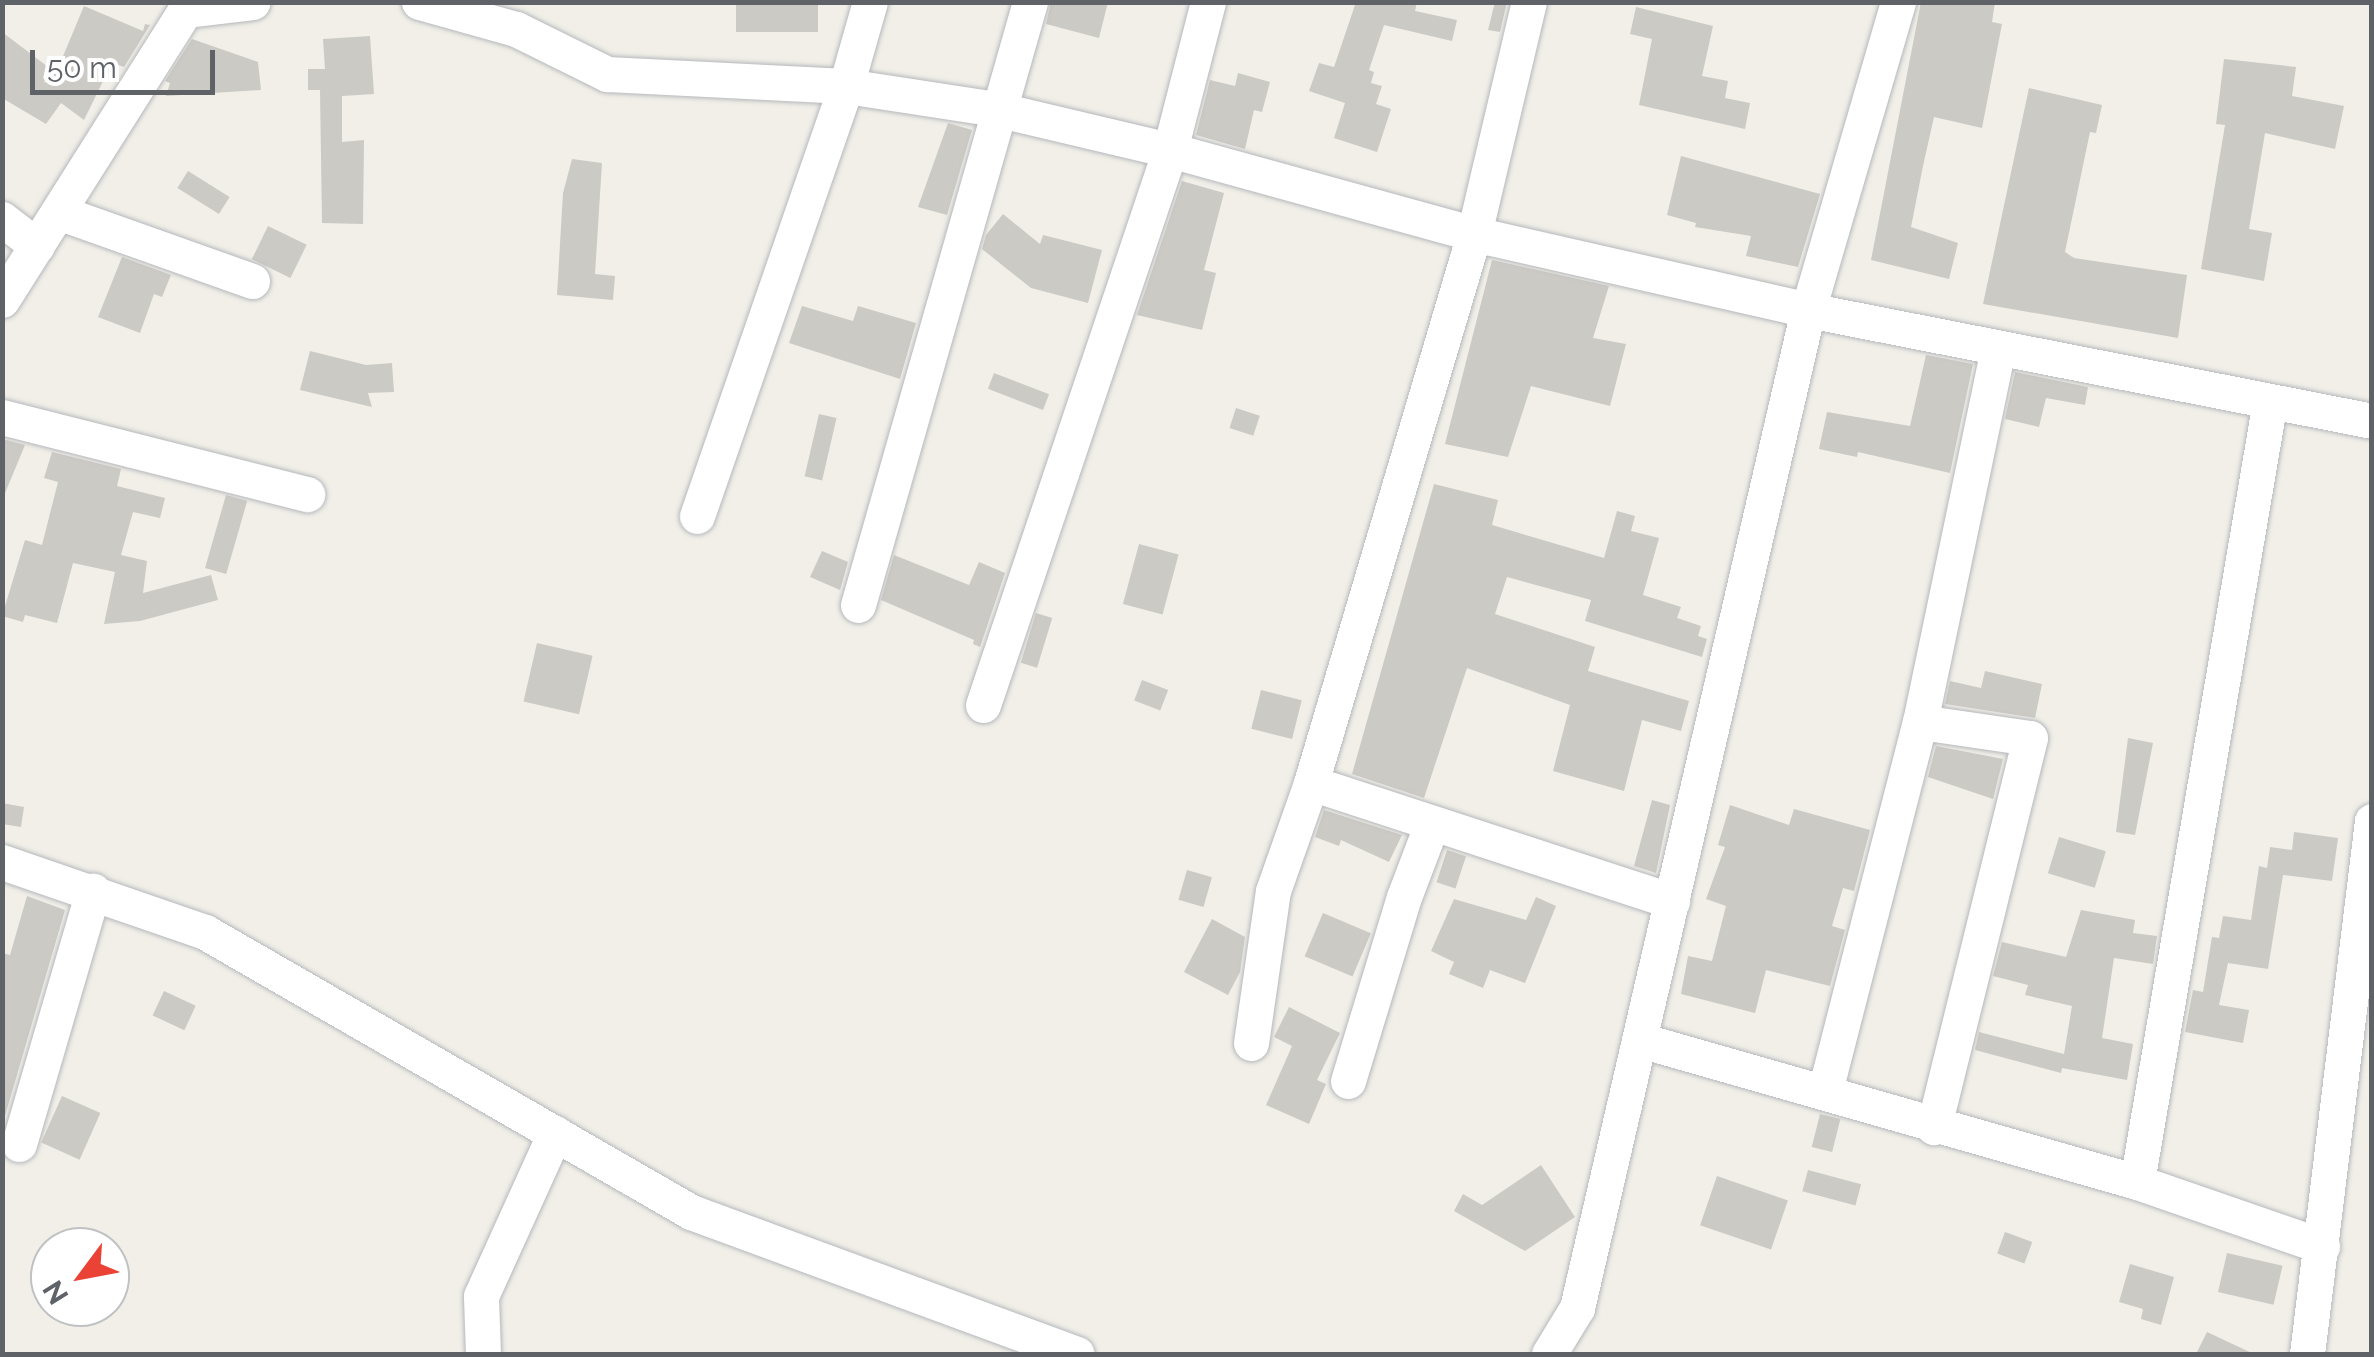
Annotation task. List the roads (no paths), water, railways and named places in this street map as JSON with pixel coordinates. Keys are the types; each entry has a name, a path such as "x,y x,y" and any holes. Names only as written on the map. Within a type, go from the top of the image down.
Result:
{"street":[{"path":"2,300 184,10 253,2"},
{"path":"419,2 516,29 607,74 846,86 996,108 1170,150 1474,234 1808,310 2372,421"},
{"path":"697,516 846,86 870,2"},
{"path":"858,606 996,108 1030,2"},
{"path":"983,705 1170,150 1208,2"},
{"path":"1251,1042 1273,891 1310,783 1474,234 1528,2"},
{"path":"1549,1354 1577,1308 1808,310 1898,2"},
{"path":"58,212 252,281"},
{"path":"2,219 36,246"},
{"path":"1824,1092 1920,722 1998,348"},
{"path":"2137,1182 2270,401"},
{"path":"2,417 308,494"},
{"path":"1920,722 2030,738 1934,1127"},
{"path":"1310,783 1431,826 1672,901"},
{"path":"2307,1354 2372,821"},
{"path":"1348,1081 1404,897 1431,826"},
{"path":"2,862 205,932 691,1212 1077,1354"},
{"path":"19,1144 93,891"},
{"path":"1640,1040 2137,1182 2322,1246"},
{"path":"483,1354 481,1296 555,1133"}]}
